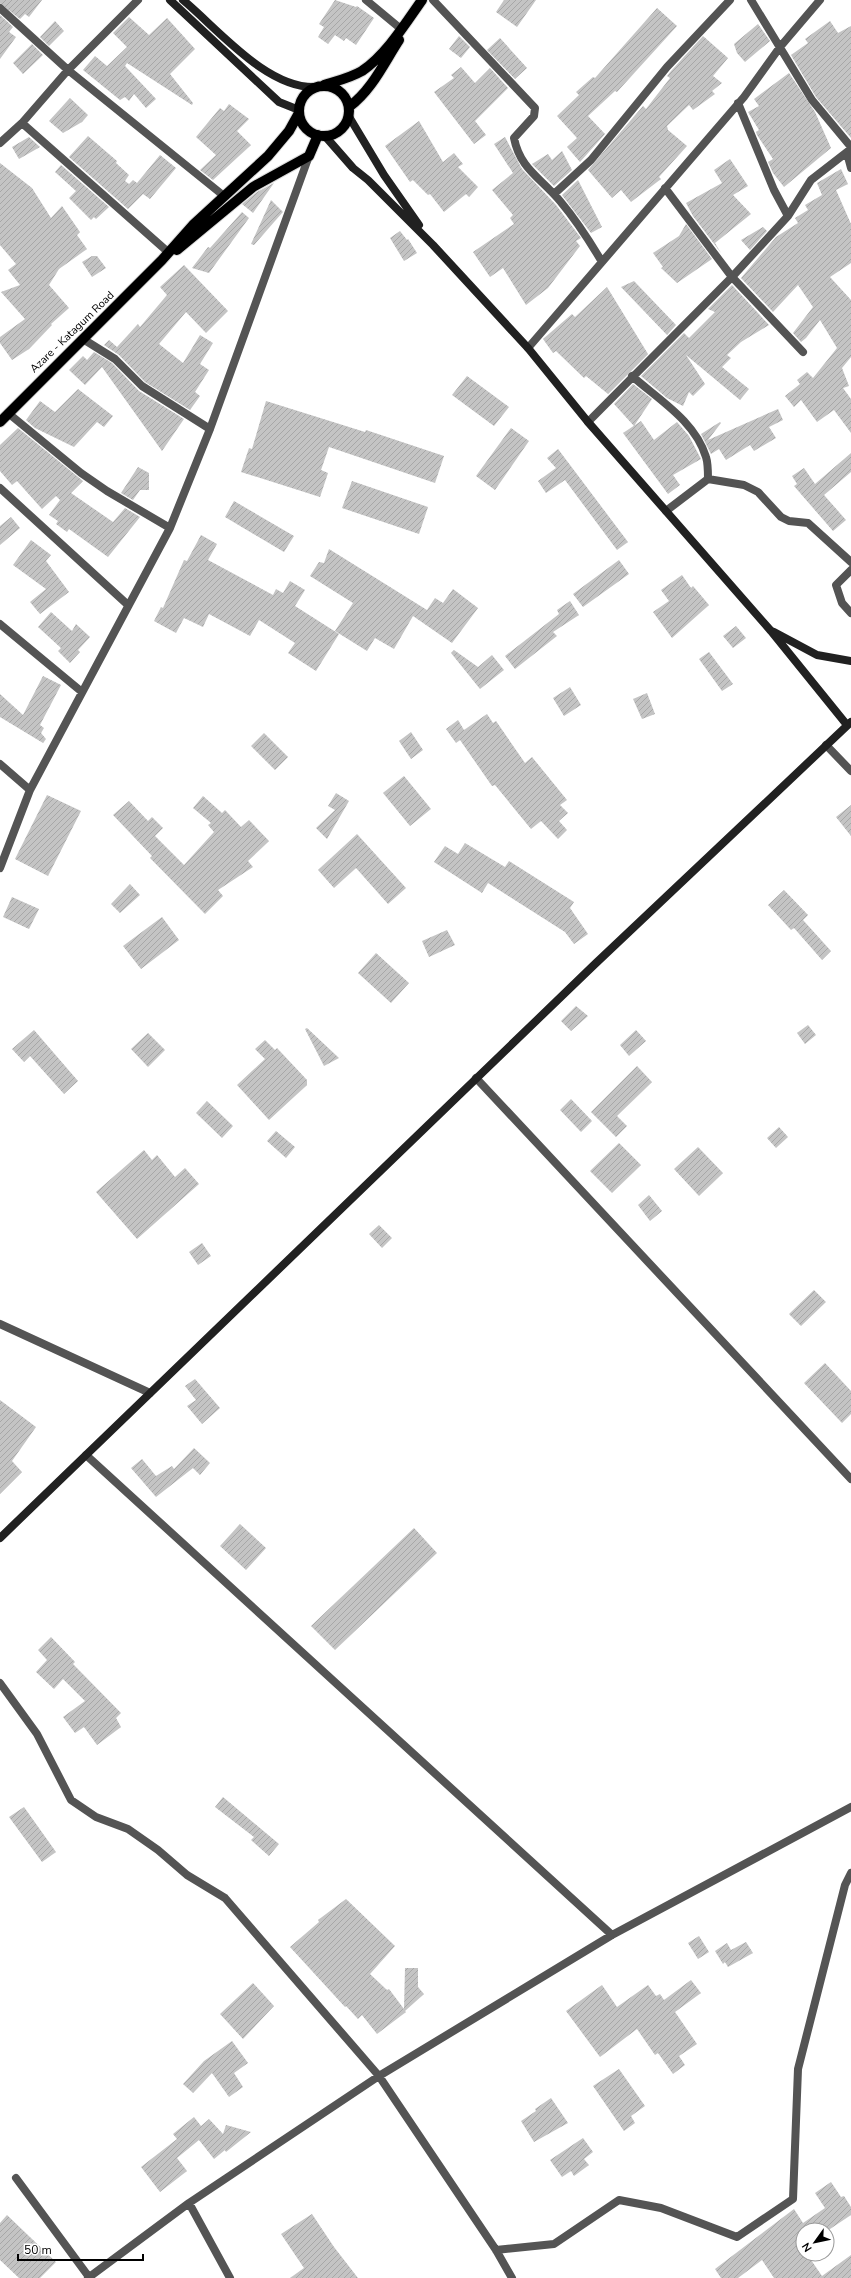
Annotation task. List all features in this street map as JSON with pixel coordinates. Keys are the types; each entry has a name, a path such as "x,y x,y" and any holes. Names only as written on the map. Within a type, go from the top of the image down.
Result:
{"main road":[{"name":"Azare - Katagum Road","path":"0,422 224,196 281,142 299,111 306,93 320,86 349,78 363,70 378,57 423,0"},
{"name":"Azare - Katagum Road","path":"321,135 340,130 349,111 371,85 423,0"},
{"path":"320,86 340,92 349,111"},
{"path":"299,111 304,126 310,132 321,135 309,156"},
{"name":"Azare - Katagum Road","path":"165,256 197,234 253,187 309,156"}],"street":[{"path":"0,144 22,123 68,70 138,0"},
{"path":"170,0 279,102 299,111"},
{"path":"183,0 240,51 267,70 290,83 305,87 320,86"},
{"path":"366,0 400,29"},
{"path":"433,0 535,108 534,116 514,138 520,160 554,194 582,229 602,262"},
{"path":"554,194 591,160 667,67 730,0"},
{"path":"751,0 812,100 850,150 851,168"},
{"path":"528,348 738,103 780,47 820,0"},
{"path":"0,8 68,70 224,196"},
{"path":"738,103 774,190 788,216"},
{"path":"349,111 384,174 433,246"},
{"path":"22,123 165,256"},
{"path":"0,1538 476,1078 849,723 771,631 588,422 528,348 433,246 321,135"},
{"path":"588,422 732,276 788,216 811,180 850,150"},
{"path":"0,868 30,790 170,528 210,429 309,156"},
{"path":"665,188 732,276 803,352"},
{"path":"83,339 115,359 142,386 210,429"},
{"path":"632,376 670,409 682,417 690,428 706,457 708,478"},
{"path":"8,413 100,486 170,528"},
{"path":"666,511 708,478 744,484 758,492 781,517 789,521 808,523 851,562"},
{"path":"0,488 128,605"},
{"path":"851,570 836,585 842,603 851,613"},
{"path":"0,624 82,692"},
{"path":"771,631 818,655 851,661"},
{"path":"826,745 851,771"},
{"path":"0,764 30,790"},
{"path":"476,1078 851,1479"},
{"path":"0,1324 150,1393"},
{"path":"86,1455 612,1935"},
{"path":"0,1683 37,1734 71,1800 96,1817 128,1829 158,1850 187,1875 225,1898 379,2076 496,2250 512,2278"},
{"path":"16,2178 89,2278 189,2203 379,2076 612,1935 851,1807"},
{"path":"496,2250 554,2244 619,2200 661,2208 737,2237 793,2199 798,2069 845,1885 851,1873"},
{"path":"189,2203 230,2278"}],"building":[{"path":"0,0 42,0 29,17 25,14 20,19 0,3"},
{"path":"335,0 356,7 357,6 374,18 356,45 346,38 344,41 335,35 328,44 318,37 324,27 319,24"},
{"path":"504,0 536,0 517,27 496,12"},
{"path":"657,8 677,26 617,92 615,91 588,116 605,134 580,162 567,147 577,138 557,116 579,95 576,92 593,77 595,78"},
{"path":"0,15 13,27 9,32 16,37 0,59"},
{"path":"129,17 149,35 167,18 195,49 170,74 193,103 192,105 127,63 125,66 156,99 146,108 134,94 129,101 125,97 120,100 83,70 95,56 107,66 127,47 113,33"},
{"path":"55,21 64,31 49,46 40,37"},
{"path":"830,21 838,33 851,26 851,138 816,97 791,55 808,43 805,39"},
{"path":"758,24 770,41 745,62 737,53 734,44"},
{"path":"459,36 470,47 461,58 449,49"},
{"path":"703,36 728,58 713,76 722,83 712,91 715,94 693,110 689,105 667,126 668,130 687,146 659,177 661,179 631,202 621,190 612,198 588,170 643,106 646,109 670,78 667,76"},
{"path":"500,38 527,68 515,79 487,50"},
{"path":"32,44 43,55 23,74 13,63"},
{"path":"461,67 475,83 490,68 508,88 475,121 486,135 474,144 434,92 454,78 451,75"},
{"path":"789,73 815,112 831,148 784,187 773,173 768,162 773,159 757,135 756,132 759,130 748,112 759,106 754,99"},
{"path":"70,98 88,115 82,122 63,133 49,121"},
{"path":"229,104 249,119 237,131 251,145 213,180 200,170 216,155 196,137 220,108 224,111"},
{"path":"419,121 443,162 454,153 463,164 458,167 478,187 469,197 466,194 444,212 430,194 428,195 413,180 410,182 385,146"},
{"path":"88,136 117,161 116,163 129,175 125,181 129,184 133,180 137,183 160,155 176,168 150,199 143,194 128,209 69,157"},
{"path":"29,137 40,147 19,159 12,147"},
{"path":"505,137 522,169 556,205 581,238 576,241 580,246 548,288 526,305 503,268 490,277 473,252 514,224 510,218 513,215 492,190 513,173 494,144"},
{"path":"562,151 572,170 554,186 532,164 548,154 552,160"},
{"path":"730,159 748,186 733,195 751,214 715,243 721,253 693,216 686,203 722,183 714,170"},
{"path":"0,163 32,188 51,218 62,206 80,232 77,235 87,249 59,269 49,285 69,308 51,324 52,325 29,349 12,360 0,343 0,337 25,319 1,292 20,285 8,270 16,264 0,245"},
{"path":"61,165 109,207 96,219 94,217 91,220 69,198 76,191 55,172"},
{"path":"841,169 848,184 836,190 851,224 851,263 830,277 851,300 851,357 842,368 849,386 843,388 851,399 851,433 834,410 817,422 801,400 794,407 785,396 800,384 797,380 807,372 813,378 837,348 820,320 801,342 793,333 813,307 798,285 773,312 741,278 776,237 798,223 795,218 808,210 805,205 822,195 817,183"},
{"path":"578,180 602,227 591,233 562,195"},
{"path":"274,183 253,213 242,204 257,192"},
{"path":"271,200 283,212 254,245 251,244"},
{"path":"242,212 249,218 209,273 192,268 208,247 210,248"},
{"path":"686,224 712,259 677,283 661,268 663,267 653,253 679,236"},
{"path":"763,227 767,231 750,250 741,240"},
{"path":"400,231 407,240 408,239 417,253 404,261 390,238"},
{"path":"92,256 97,256 106,268 92,277 82,262"},
{"path":"184,265 228,311 206,333 186,312 159,344 183,363 200,335 213,343 200,364 209,370 195,392 200,396 190,410 145,382 119,355 104,345 109,340 117,347 138,324 140,327 167,295 160,287"},
{"path":"634,281 676,325 667,335 621,287"},
{"path":"732,285 769,325 741,342 727,355 731,358 722,367 749,389 740,400 686,355 705,384 693,396 689,392 683,406 667,398 641,376 684,333 689,338 715,312 708,309"},
{"path":"607,287 648,354 608,394 586,376 584,378 556,351 553,353 543,339 572,314 575,317"},
{"path":"94,352 112,363 139,391 184,419 162,451 102,367 85,385 69,370 83,356 87,360"},
{"path":"467,376 509,407 494,426 452,395"},
{"path":"633,384 652,399 634,426 614,404"},
{"path":"78,389 113,416 104,427 97,422 74,447 35,428 26,420 40,401 55,412"},
{"path":"266,401 365,432 366,430 444,456 435,483 329,447 321,470 328,473 320,497 241,472 249,448 252,449"},
{"path":"778,409 783,420 769,427 776,438 754,451 750,445 726,460 719,449 711,454 701,434 720,422 721,423 708,440"},
{"path":"641,421 654,440 677,422 689,436 701,459 673,475 680,485 668,494 623,433"},
{"path":"18,428 83,481 71,493 113,522 125,508 140,517 108,557 69,529 67,532 56,524 58,521 49,515 60,500 56,496 42,509 17,481 12,485 0,471 0,445"},
{"path":"511,428 529,441 495,490 476,476"},
{"path":"558,449 628,542 617,550 565,480 546,493 538,481 556,468 547,458"},
{"path":"851,453 851,472 824,495 846,520 833,531 794,486 797,484 792,476 804,468 815,484"},
{"path":"138,467 149,473 149,490 140,490 133,500 121,493"},
{"path":"352,481 428,507 419,534 342,508"},
{"path":"234,501 294,536 284,552 225,517"},
{"path":"11,517 20,528 0,545 0,526"},
{"path":"201,535 217,544 208,560 273,595 276,589 283,593 290,581 305,590 295,606 339,634 316,671 288,653 295,643 259,620 250,636 209,614 203,627 184,618 176,633 154,621 161,607 163,608 184,560 187,561"},
{"path":"31,540 51,555 46,561 69,592 40,614 30,602 46,589 13,565"},
{"path":"329,549 427,610 435,598 443,603 453,589 478,608 452,643 413,616 394,649 375,638 367,651 335,631 353,603 310,576 319,562 324,563"},
{"path":"619,560 629,574 583,607 573,594"},
{"path":"682,575 691,588 693,586 709,605 672,638 653,612 669,601 661,590"},
{"path":"570,601 579,615 553,632 557,636 515,669 505,656 559,614 557,610"},
{"path":"51,612 72,631 76,624 90,637 78,650 80,652 70,663 58,651 61,648 38,627"},
{"path":"736,626 746,638 733,648 723,636"},
{"path":"454,650 478,667 492,655 504,670 480,689 451,653"},
{"path":"709,652 733,684 722,691 699,659"},
{"path":"43,676 61,685 40,725 44,728 41,733 46,739 43,743 0,717 0,694 23,715"},
{"path":"570,687 581,705 564,716 553,698"},
{"path":"647,693 655,714 642,719 633,699"},
{"path":"487,714 493,723 496,721 525,763 532,757 567,800 560,805 568,813 559,821 567,830 558,839 541,821 531,829 495,785 492,786 460,740 456,743 446,729 458,720 464,730"},
{"path":"411,732 423,750 411,759 399,741"},
{"path":"264,733 288,757 275,770 251,746"},
{"path":"404,776 431,809 410,826 383,793"},
{"path":"336,793 349,801 327,839 316,828 335,810 328,806"},
{"path":"47,795 81,811 48,876 15,859"},
{"path":"203,796 222,813 225,810 241,827 249,820 269,841 248,861 253,867 218,890 223,896 205,914 150,858 152,856 113,815 129,801 148,821 152,817 163,828 155,836 184,865 214,832 208,825 211,823 193,808"},
{"path":"851,805 851,836 836,817"},
{"path":"357,834 406,888 388,904 356,868 334,888 318,870"},
{"path":"465,843 505,867 509,861 574,902 570,908 588,934 574,944 565,932 488,883 482,893 434,862 445,846 458,854"},
{"path":"130,884 140,895 120,913 111,904"},
{"path":"784,890 808,915 803,920 831,951 822,960 794,928 791,930 768,905"},
{"path":"12,897 39,909 29,929 3,917"},
{"path":"162,917 179,940 141,969 123,946"},
{"path":"447,930 455,945 429,957 422,941"},
{"path":"376,953 409,983 391,1003 358,973"},
{"path":"576,1006 588,1016 571,1031 561,1021"},
{"path":"808,1025 816,1035 805,1044 797,1033"},
{"path":"307,1028 339,1058 324,1066 305,1029"},
{"path":"34,1030 78,1081 64,1094 30,1056 24,1062 12,1049"},
{"path":"636,1030 646,1041 629,1056 620,1045"},
{"path":"148,1033 165,1050 148,1067 131,1049"},
{"path":"265,1040 275,1050 277,1048 307,1080 307,1085 269,1120 237,1085 265,1059 255,1049"},
{"path":"637,1066 652,1082 617,1116 627,1126 616,1137 591,1112"},
{"path":"571,1099 592,1121 581,1132 560,1110"},
{"path":"207,1101 233,1126 222,1138 196,1113"},
{"path":"779,1127 788,1137 776,1148 767,1138"},
{"path":"276,1131 295,1147 286,1158 267,1141"},
{"path":"619,1143 641,1165 612,1193 590,1171"},
{"path":"698,1147 723,1173 699,1196 674,1169"},
{"path":"144,1150 152,1160 157,1155 175,1177 185,1168 199,1184 137,1239 96,1192"},
{"path":"649,1195 662,1211 650,1221 638,1205"},
{"path":"379,1225 392,1238 382,1248 369,1234"},
{"path":"202,1243 211,1256 198,1265 189,1252"},
{"path":"814,1290 826,1302 801,1326 789,1314"},
{"path":"825,1363 851,1391 851,1414 842,1423 804,1383"},
{"path":"195,1379 220,1408 202,1424 187,1406 196,1400 185,1386"},
{"path":"0,1400 36,1427 12,1461 22,1472 0,1494"},
{"path":"194,1448 210,1463 200,1475 193,1468 156,1497 131,1468 142,1459 156,1476 172,1466 174,1469"},
{"path":"240,1524 266,1548 246,1570 220,1546"},
{"path":"414,1528 437,1553 335,1650 311,1626"},
{"path":"51,1637 75,1662 73,1664 121,1713 116,1718 121,1727 97,1745 84,1727 75,1733 63,1717 85,1701 63,1679 54,1689 36,1672 47,1660 38,1650"},
{"path":"223,1797 279,1844 269,1856 251,1840 254,1837 215,1807"},
{"path":"24,1807 56,1852 42,1862 9,1817"},
{"path":"346,1899 395,1946 370,1974 387,1990 389,1989 404,2009 405,1968 418,1968 418,1987 424,1994 405,2011 406,2012 377,2034 362,2015 358,2019 346,2006 345,2007 290,1947 319,1922 318,1920"},
{"path":"699,1936 709,1952 698,1959 688,1943"},
{"path":"746,1942 753,1953 728,1967 725,1962 723,1964 715,1951 727,1943 731,1950"},
{"path":"691,1980 701,1993 675,2012 697,2044 679,2056 685,2065 673,2074 658,2053 655,2055 637,2029 600,2057 566,2011 602,1985 617,2007 648,1985 656,1996 660,1994 664,2000"},
{"path":"253,1983 274,2006 243,2039 220,2014"},
{"path":"232,2041 248,2063 234,2073 243,2087 229,2097 212,2073 193,2093 183,2084 204,2061"},
{"path":"619,2069 645,2106 631,2116 635,2123 624,2131 593,2086"},
{"path":"551,2098 568,2123 534,2142 521,2121"},
{"path":"194,2117 201,2126 209,2119 223,2134 226,2125 251,2132 226,2152 225,2150 214,2159 199,2140 177,2158 187,2171 160,2192 141,2167 177,2139 173,2134"},
{"path":"583,2138 593,2152 584,2159 589,2165 574,2176 571,2171 562,2177 550,2160"},
{"path":"831,2182 841,2197 844,2196 851,2207 851,2215 835,2226 835,2222 804,2222 825,2208 815,2193"},
{"path":"794,2209 802,2222 795,2222 795,2262 812,2262 822,2276 851,2255 851,2278 774,2278 762,2260 738,2278 721,2278 715,2269"},
{"path":"312,2214 334,2247 358,2278 290,2278 304,2268 281,2234"},
{"path":"7,2215 56,2262 40,2278 19,2278 0,2260 0,2223"}]}
